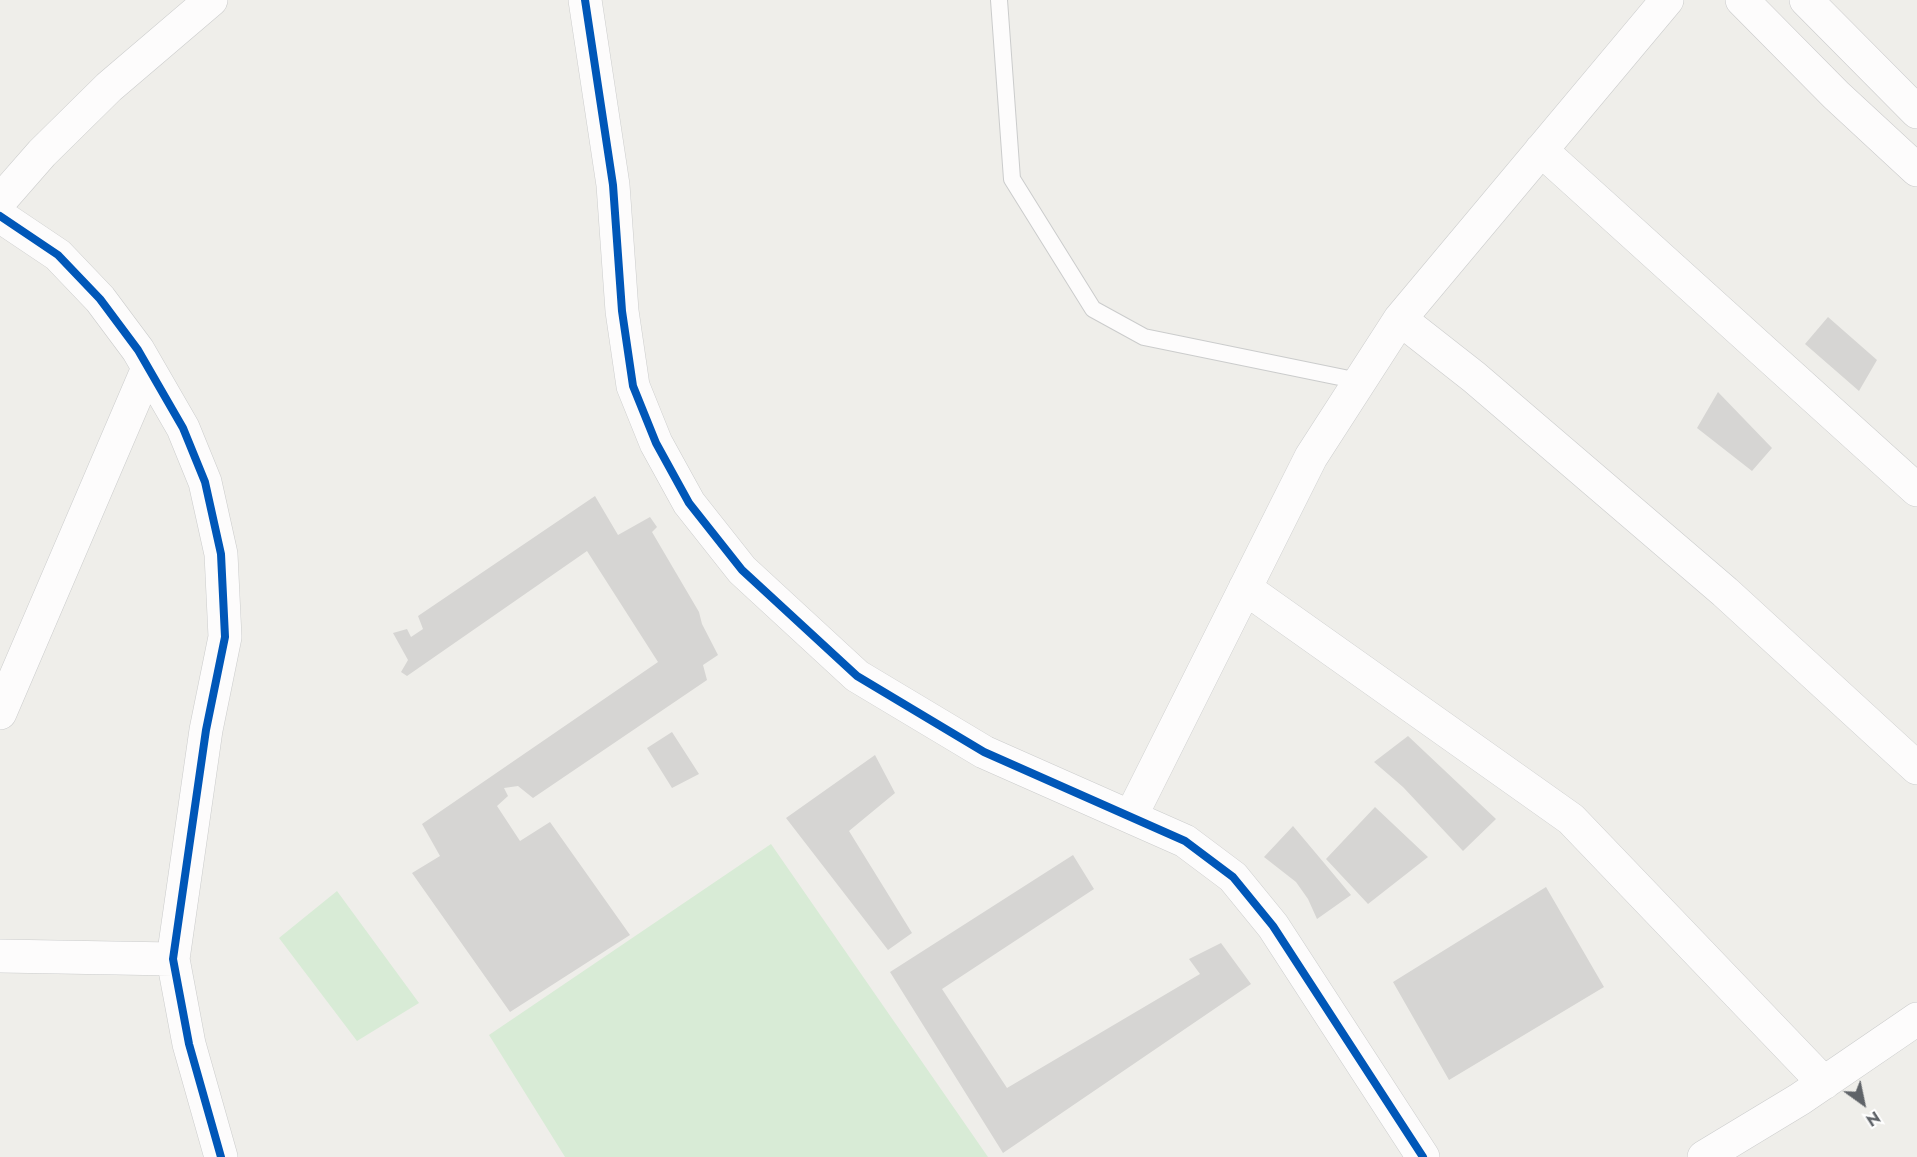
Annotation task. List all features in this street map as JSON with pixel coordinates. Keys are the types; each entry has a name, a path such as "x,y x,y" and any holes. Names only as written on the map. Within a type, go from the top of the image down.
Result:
{"street":[{"path":"0,201 42,153 109,87 211,0"},
{"path":"585,0 614,185 622,311 633,386 656,443 689,503 742,570 857,676 984,752 1185,841 1233,877 1273,926 1422,1157"},
{"path":"1131,816 1311,457 1359,381 1400,319 1667,0"},
{"path":"1742,0 1836,95 1917,170"},
{"path":"1806,0 1917,112"},
{"path":"1541,150 1917,490"},
{"path":"0,216 58,255 100,299 138,350 183,428 205,482 221,554 225,637 206,730 174,959 189,1044 221,1157"},
{"path":"1400,319 1564,453 1725,592 1917,768"},
{"path":"0,713 148,368"},
{"path":"1245,588 1571,819 1824,1083"},
{"path":"0,956 174,959"},
{"path":"1704,1157 1824,1083 1917,1020"}],"lane":[{"path":"999,0 1012,179 1093,309 1144,337 1359,381"}],"green space":[{"path":"771,844 988,1157 565,1157 489,1035"},
{"path":"337,891 419,1003 357,1041 279,938"}],"building":[{"path":"1828,317 1877,360 1859,391 1805,344"},
{"path":"1718,392 1772,448 1752,471 1697,428"},
{"path":"595,496 618,535 650,517 657,527 652,532 699,612 702,624 718,655 703,665 707,680 533,798 518,786 504,788 508,796 497,806 520,841 550,822 630,935 510,1012 412,873 440,856 422,824 658,662 587,551 407,676 401,672 408,660 393,633 407,629 411,637 423,629 418,616"},
{"path":"672,732 699,774 672,788 647,748"},
{"path":"1408,736 1496,819 1463,851 1403,787 1374,762"},
{"path":"875,755 895,793 849,831 912,933 888,950 786,818"},
{"path":"1375,807 1428,857 1368,904 1326,859"},
{"path":"1293,826 1351,895 1317,919 1308,899 1296,882 1264,857"},
{"path":"1073,855 1094,889 942,989 1007,1088 1200,974 1189,959 1221,943 1251,984 1003,1153 890,972"},
{"path":"1546,887 1604,987 1449,1080 1393,982"}],"cycle path":[{"path":"585,0 613,185 622,311 633,386 656,443 689,503 742,570 857,676 984,752 1185,841 1233,877 1273,926 1423,1157"},
{"path":"0,216 58,255 100,299 138,350 183,428 205,482 221,554 225,637 206,730 173,959 189,1044 221,1157"}]}
